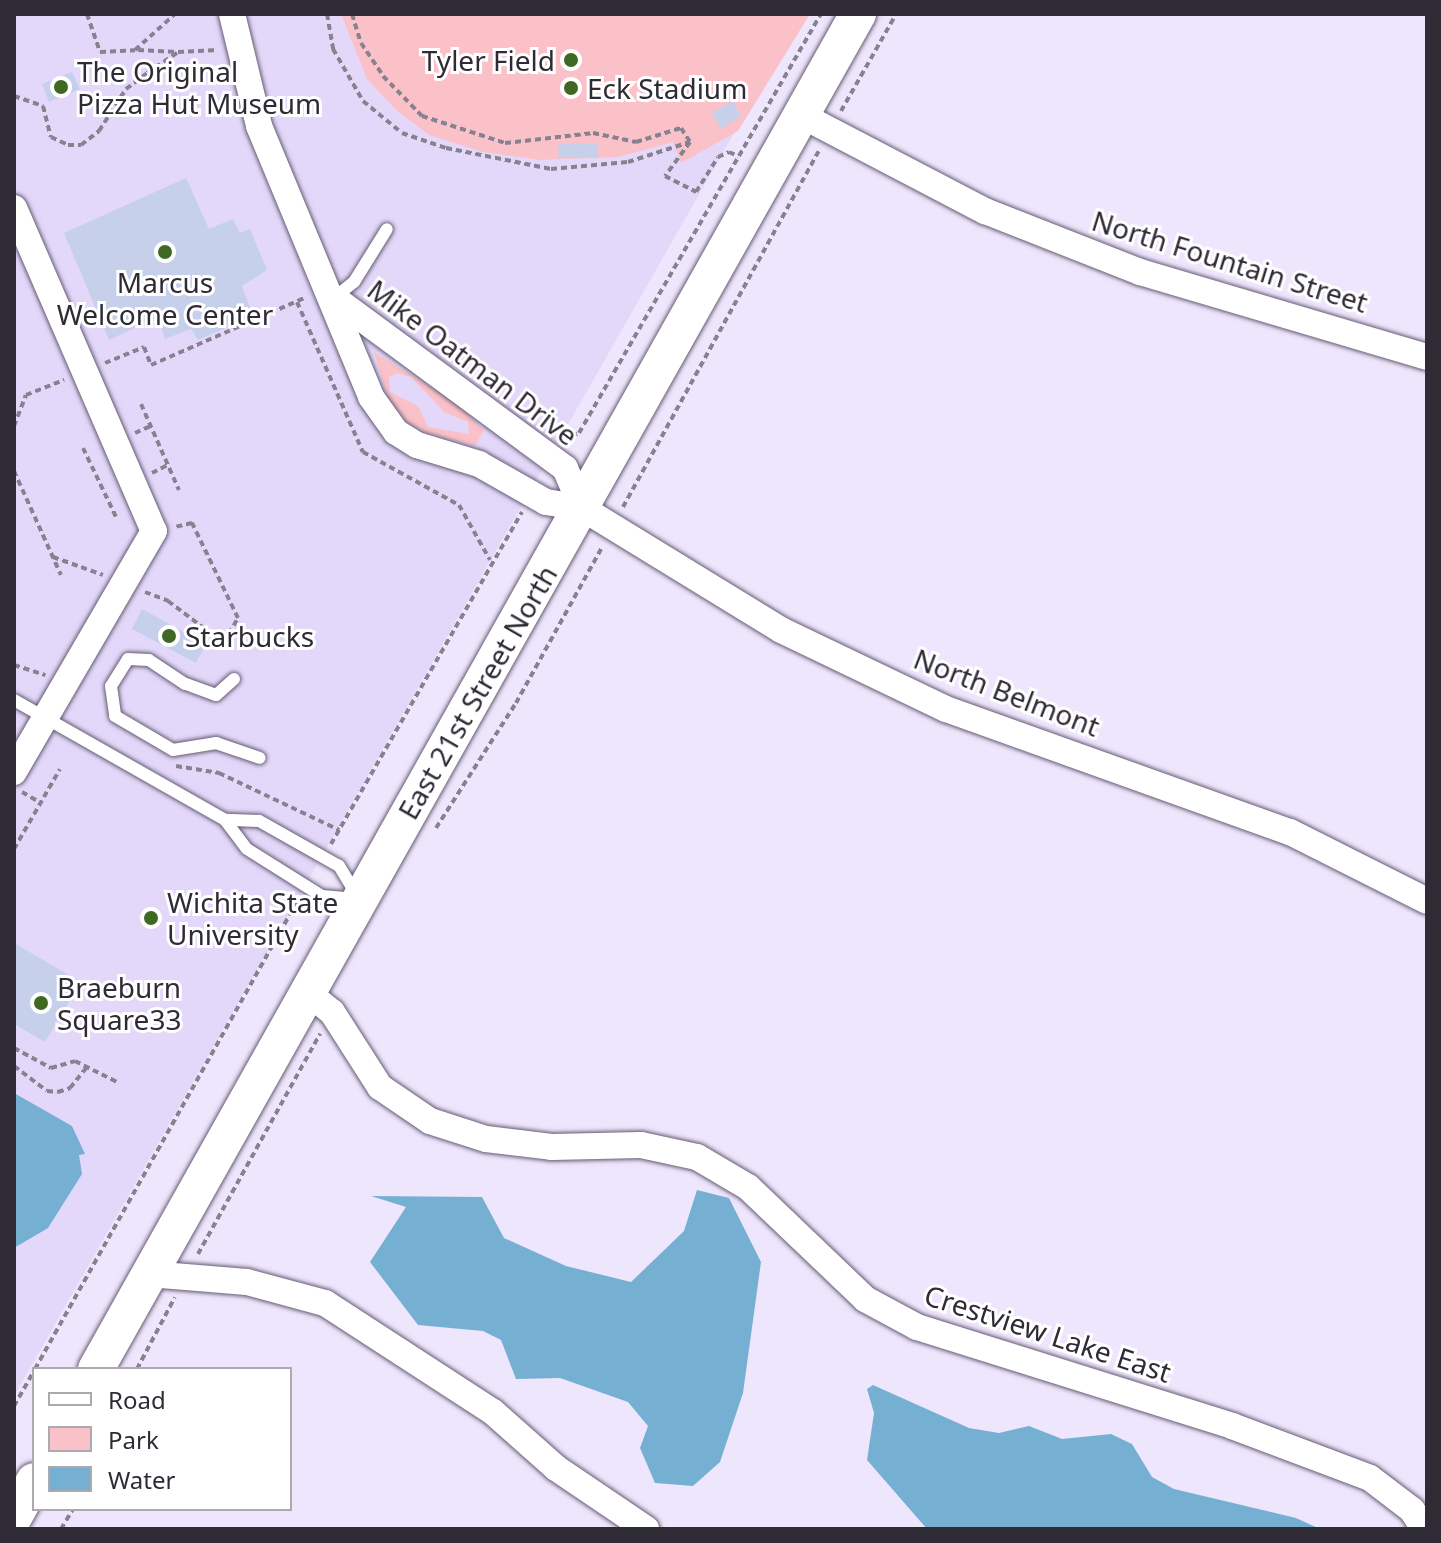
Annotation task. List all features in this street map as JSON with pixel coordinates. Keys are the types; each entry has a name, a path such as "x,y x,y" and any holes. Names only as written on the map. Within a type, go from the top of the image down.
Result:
{"main road":[{"name":"East 21st Street North","path":"97,1367 149,1274 320,1002 359,899 582,508 815,124 858,14"},
{"path":"14,1517 32,1485"}],"street":[{"name":"Mike Oatman Drive","path":"232,14 259,126 334,298 348,342 386,422 412,442 479,464 530,494 582,508"},
{"name":"North Fountain Street","path":"815,124 985,211 1140,272 1427,357"},
{"path":"14,208 154,531 14,772"},
{"name":"Mike Oatman Drive","path":"334,298 554,445 582,508"},
{"name":"North Belmont","path":"582,508 781,630 946,709 1290,832 1427,901"},
{"name":"Crestview Lake East","path":"320,1002 380,1087 430,1121 486,1139 552,1147 641,1145 697,1157 748,1187 865,1299 917,1327 1232,1426 1370,1478 1412,1510 1424,1529"},
{"path":"149,1274 184,1280 247,1282 325,1303 493,1412 556,1468 646,1529"}],"lane":[{"path":"334,298 354,282 387,229"},
{"path":"234,679 216,695 185,684 149,660 128,659 111,686 115,716 173,750 216,743 260,758"},
{"path":"14,700 225,820 247,849 322,896 359,899"},
{"path":"225,820 259,821 339,866 359,899"}],"path":[{"path":"87,14 100,52 218,49 221,63"},
{"path":"135,50 175,14"},
{"path":"327,14 333,49 363,101 402,133 431,143 551,169 628,162 690,142"},
{"path":"352,14 361,43 383,76 422,116 505,143 593,133 636,142 681,128 690,142"},
{"path":"554,445 579,433 821,14"},
{"path":"430,836 516,703 613,527 815,124 896,14"},
{"path":"14,96 43,106 51,137 81,145 99,131 126,89 178,52"},
{"path":"690,142 665,176 696,192 718,157 729,152 738,156"},
{"path":"14,426 26,395 144,347 151,365 309,296 305,285"},
{"path":"141,404 179,490"},
{"path":"83,448 116,517"},
{"path":"14,471 61,575"},
{"path":"323,857 530,494"},
{"path":"53,557 168,601 224,643 238,618 192,523 154,531"},
{"path":"14,849 60,769"},
{"path":"14,787 41,803"},
{"path":"36,1367 306,886"},
{"path":"138,1367 320,1002"},
{"path":"14,1048 51,1068 75,1061 117,1082"},
{"path":"14,1066 47,1091 58,1092 70,1088 87,1067"},
{"path":"14,1406 32,1374"},
{"path":"61,1529 72,1511"}],"shaded area":[{"name":"Wichita State University","path":"14,14 802,14 14,1396"}],"green space":[{"name":"Eck Stadium","path":"341,14 810,14 738,131 681,163 673,142 618,157 541,160 483,152 429,135 396,110 367,79"},
{"path":"374,352 455,402 484,430 475,446 425,432 406,421 387,396","holes":["398,373 411,377 444,412 468,422 469,434 428,427 418,406 390,392 389,377"]}],"water":[{"path":"14,1093 72,1126 85,1154 79,1155 82,1174 48,1228 14,1248"},
{"path":"697,1190 729,1198 761,1262 743,1393 720,1462 693,1486 655,1483 640,1448 648,1426 628,1402 560,1378 516,1379 501,1340 483,1331 418,1325 370,1262 406,1207 371,1196 482,1197 504,1238 566,1266 631,1282 684,1231"},
{"path":"873,1385 969,1428 999,1433 1029,1426 1062,1439 1111,1434 1132,1444 1152,1477 1174,1489 1296,1518 1320,1529 927,1529 867,1460 874,1413 867,1389"}],"building":[{"name":"The Original Pizza Hut Museum","path":"72,72 80,89 49,102 42,84"},
{"path":"733,101 741,116 721,129 712,113"},
{"path":"559,143 598,144 598,158 558,158"},
{"name":"Marcus Welcome Center","path":"186,178 209,229 233,219 240,233 250,229 267,270 242,286 253,316 198,340 191,329 165,339 158,317 109,340 64,233"},
{"name":"Starbucks","path":"142,609 206,644 196,663 132,629"},
{"name":"Braeburn Square33","path":"14,943 81,982 45,1042 14,1024"}],"place":[{"name":"Tyler Field","path":"571,60"},
{"name":"The Original Pizza Hut Museum","path":"61,87"},
{"name":"Eck Stadium","path":"571,88"},
{"name":"Marcus Welcome Center","path":"165,252"},
{"name":"Starbucks","path":"169,636"},
{"name":"Wichita State University","path":"151,918"},
{"name":"Braeburn Square33","path":"41,1003"}]}
